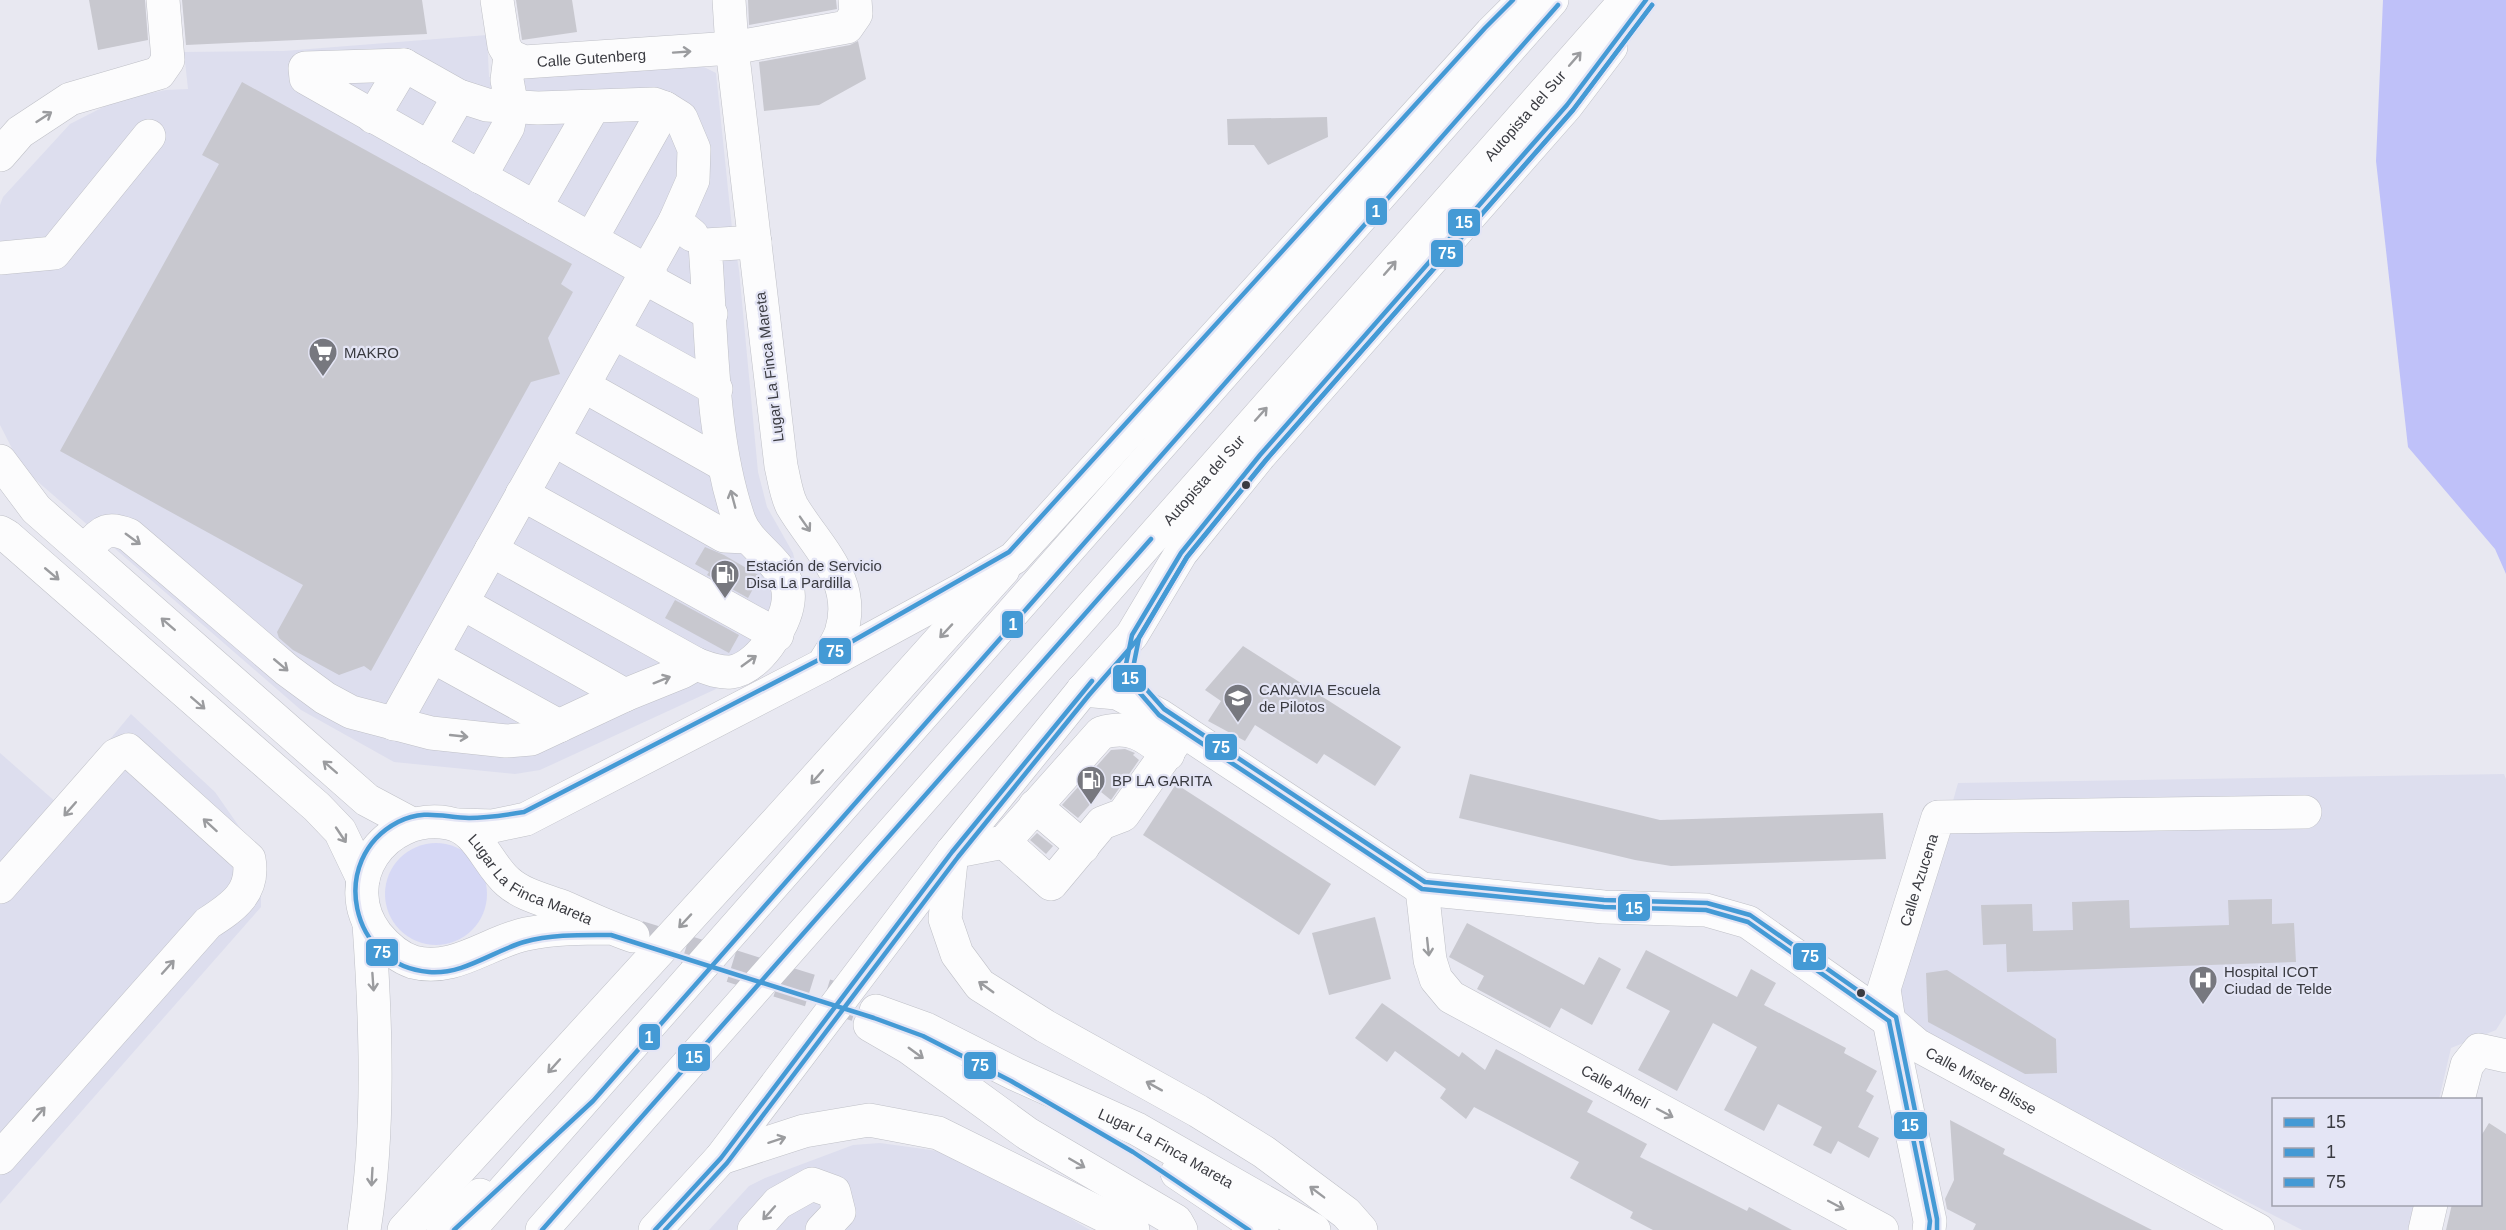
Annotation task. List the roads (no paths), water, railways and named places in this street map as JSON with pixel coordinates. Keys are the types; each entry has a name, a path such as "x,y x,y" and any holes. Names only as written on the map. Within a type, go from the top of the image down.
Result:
{"main road":[{"path":"0,155 20,132 70,99 159,73 168,60 163,0"},
{"path":"480,177 508,127 512,107 507,80 510,56 504,46 497,0"},
{"name":"Lugar La Finca Mareta","path":"729,0 732,48 781,466 791,504 835,567 843,585 845,605 841,633 824,665"},
{"name":"Calle Gutenberg","path":"510,56 524,62 732,48 848,27 856,14 855,0"},
{"path":"404,1230 1491,33 1524,0"},
{"path":"469,1230 1552,0"},
{"name":"Autopista del Sur","path":"542,1230 1626,0"},
{"path":"655,1230 721,1158 952,852 1083,690 1132,635 1181,553 1232,490 1567,105 1646,0"},
{"path":"374,117 404,65"},
{"path":"394,724 554,440 613,332 647,271 675,221 693,180 694,149 681,118 665,108 654,105 512,107 488,105 459,96 404,65 305,68 306,78 647,271 656,284 711,314"},
{"path":"429,148 459,96"},
{"path":"535,208 593,107"},
{"path":"591,239 665,108"},
{"path":"0,258 54,253 149,135"},
{"path":"675,221 705,245 755,242"},
{"path":"491,550 696,664 720,672 734,672 764,650 777,635 789,601 788,584 782,571 747,537 739,521 724,465 705,245"},
{"path":"613,332 716,389"},
{"path":"584,386 724,465"},
{"path":"554,440 724,536 747,537"},
{"path":"0,460 36,509 368,800 412,824"},
{"path":"0,494 36,509"},
{"path":"522,494 777,635"},
{"path":"85,550 103,531 115,529 129,536 287,670 325,698 351,712 431,733 506,741 531,739 696,664"},
{"path":"2,531 316,807 340,831 363,879"},
{"path":"459,825 494,826 526,819 824,665 963,589 1014,558"},
{"path":"462,603 625,695"},
{"name":"Calle Mister Blisse","path":"1132,635 1125,669 1133,685 1170,733"},
{"path":"432,656 559,726"},
{"name":"Calle Mister Blisse","path":"1083,690 1117,693 1170,733 1422,889 1605,908 1706,910 1748,922 1889,1021 1917,1045 2258,1230"},
{"path":"952,852 1004,842 1101,733 1115,729 1141,733 1170,733 1123,815 1102,823 1051,884 1004,842"},
{"path":"0,887 116,755 128,750 249,859 252,872 249,886 228,910 208,923 0,1158"},
{"path":"1035,806 1083,847"},
{"name":"Calle Azucena","path":"1929,1230 1930,1221 1884,989 1938,817 2305,812"},
{"name":"Lugar La Finca Mareta","path":"432,820 459,825 473,836 499,872 523,893 623,932 568,927 523,934 465,958 433,965 412,961 393,952 369,924 362,902 363,879 369,861 380,845 395,832 412,824 432,820"},
{"path":"952,852 945,918 957,954 980,985 1046,1026 1198,1111 1264,1152 1346,1213 1361,1230"},
{"name":"Calle Alhelí","path":"1422,889 1430,960 1436,979 1451,997 1882,1230"},
{"path":"364,1230 372,1183 375,1008 369,924"},
{"name":"Lugar La Finca Mareta","path":"1181,1230 1176,1221 1028,1134 908,1047 871,1016 926,1029 1015,1074 1137,1129 1314,1230"},
{"path":"2459,1098 2467,1065 2492,1053"},
{"name":"Lugar La Finca Mareta","path":"1015,1074 1137,1146 1262,1230"},
{"path":"443,1230 587,1096"},
{"path":"721,1158 804,1131 869,1120 938,1133 1134,1230"},
{"path":"754,1230 778,1203 812,1184 834,1192 840,1212 822,1230"},
{"path":"2425,1230 2431,1206"}],"water":[{"path":"2383,0 2506,0 2506,574 2495,549 2408,447 2376,161"}],"tunnel":[{"path":"638,937 876,1011"}],"place":[{"name":"MAKRO","path":"323,378"},
{"name":"Estación de Servicio Disa La Pardilla","path":"725,600"},
{"name":"CANAVIA Escuela de Pilotos","path":"1238,724"},
{"name":"BP LA GARITA","path":"1091,806"},
{"name":"Hospital ICOT Ciudad de Telde","path":"2203,1006"}]}
